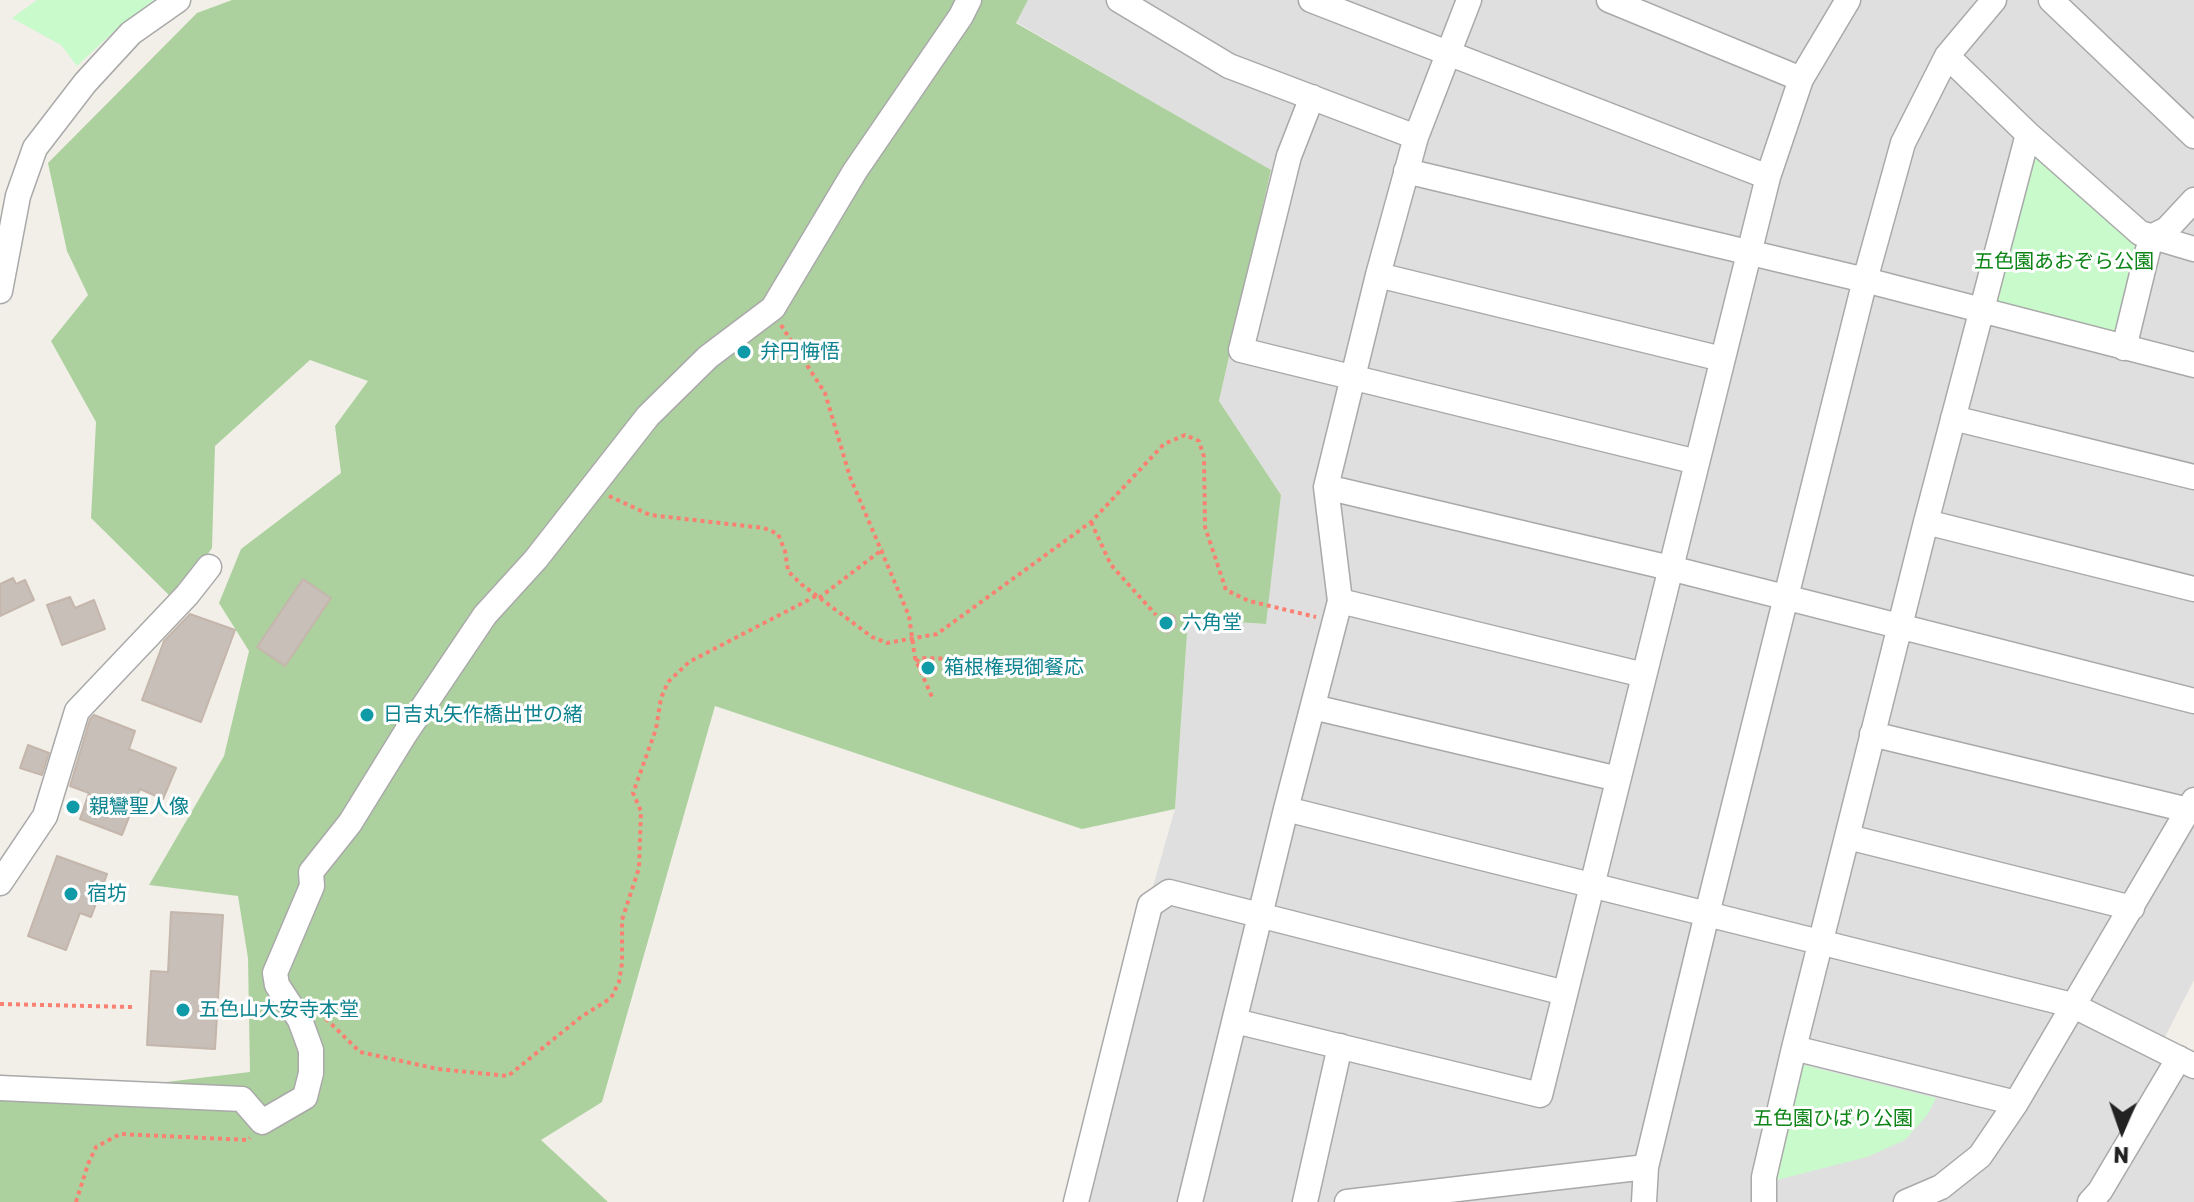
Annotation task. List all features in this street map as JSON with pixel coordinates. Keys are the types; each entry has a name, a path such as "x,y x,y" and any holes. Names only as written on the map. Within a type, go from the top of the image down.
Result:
{"street":[{"path":"0,291 18,196 35,148 85,83 131,33 178,0"},
{"path":"0,1088 242,1099 262,1122 305,1097 311,1073 311,1050 300,1020 277,985 275,973 312,886 311,872 350,823 485,615 536,559 648,416 688,374 773,308 855,171 969,0"},
{"path":"1119,0 1229,66 1416,137"},
{"path":"1311,0 1768,177"},
{"path":"1190,1202 1338,611 1326,487 1406,171 1469,0"},
{"path":"1609,0 1801,79"},
{"path":"1235,1021 1540,1095 1768,177 1801,79 1848,0"},
{"path":"1644,1202 1646,1167 1707,914 1788,599 1865,280 1903,143 1947,56 1994,0"},
{"path":"2051,0 2194,136"},
{"path":"1947,56 2028,134 2140,233 2194,249"},
{"path":"1312,97 1289,156 1241,350 1697,462"},
{"path":"1764,1202 1764,1177 1794,1048 1926,522 2028,134"},
{"path":"1406,171 1865,280 2194,365"},
{"path":"2124,348 2151,237 2167,229 2194,200"},
{"path":"1378,275 1722,359"},
{"path":"1953,418 2194,477"},
{"path":"1326,487 1670,568 2194,701"},
{"path":"1926,522 2194,589"},
{"path":"0,883 45,816 77,711 187,595 209,567"},
{"path":"1338,611 1644,675"},
{"path":"1313,707 1618,779"},
{"path":"1872,734 2191,805 2016,1103 1980,1156 1965,1171 1941,1187 1906,1202"},
{"path":"1286,809 2072,1005 2186,1062 2098,1198"},
{"path":"1848,837 2132,908"},
{"path":"1076,1202 1150,905 1169,892 1565,993"},
{"path":"1305,1202 1340,1046"},
{"path":"1794,1048 2016,1103"},
{"path":"1347,1202 1646,1167"}],"path":[{"path":"773,308 783,330 825,393 846,465 909,616 916,662 932,697"},
{"path":"593,487 650,515 764,528 778,534 788,571 817,597 872,637 887,643 937,634 1091,522 1164,444 1185,435 1199,441 1204,457 1205,527 1226,590 1249,601 1338,611"},
{"path":"1091,522 1111,565 1156,615"},
{"path":"317,1010 360,1052 438,1069 508,1076 581,1017 611,998 619,982 622,963 622,920 639,868 641,811 633,793 656,729 661,698 668,682 689,662 817,597 883,549"},
{"path":"916,662 920,658 1048,661"},
{"path":"0,1004 132,1007"},
{"path":"76,1202 96,1147 120,1134 248,1140 262,1122"}],"shaded area":[{"path":"1028,0 2194,0 2194,980 2164,1039 2194,1052 2194,1202 1063,1202 1175,809 1188,619 1265,624 1281,495 1219,401 1271,171 1016,22"}],"green space":[{"path":"37,0 154,0 121,25 77,66 61,45 12,18"},
{"path":"232,0 1028,0 1016,23 1271,170 1219,401 1281,495 1266,624 1188,619 1175,809 1082,829 715,706 602,1102 541,1140 608,1202 0,1202 0,1096 82,1092 250,1072 248,958 238,896 149,885 224,756 249,651 219,603 241,549 341,473 335,426 368,381 310,360 215,446 212,548 175,601 91,518 96,422 51,341 88,295 67,251 48,163 197,13"},
{"name":"五色園あおぞら公園","path":"2031,144 2136,245 2120,340 1989,307"},
{"name":"五色園ひばり公園","path":"1800,1064 1936,1098 1928,1114 1905,1140 1867,1157 1769,1182"}],"building":[{"path":"13,578 16,584 25,580 34,600 0,616 0,584"},
{"path":"303,579 331,598 285,666 257,647"},
{"path":"70,597 75,608 94,600 105,629 62,645 47,605"},
{"name":"六角堂","path":"1165,613 1175,616 1176,627 1168,633 1158,629 1157,619"},
{"path":"190,614 235,630 201,722 142,700 164,641"},
{"path":"94,715 135,731 129,749 176,768 163,799 140,789 122,835 80,819 89,793 70,786 90,719"},
{"path":"28,745 49,753 42,775 20,768"},
{"name":"宿坊","path":"57,856 107,874 91,917 80,913 66,950 28,936"},
{"name":"五色山大安寺本堂","path":"171,912 223,915 215,1049 147,1045 151,971 168,972"}],"place":[{"name":"弁円悔悟","path":"744,352"},
{"name":"六角堂","path":"1166,623"},
{"name":"箱根権現御餐応","path":"928,668"},
{"name":"日吉丸矢作橋出世の緒","path":"367,715"},
{"name":"親鸞聖人像","path":"73,807"},
{"name":"宿坊","path":"71,894"},
{"name":"五色山大安寺本堂","path":"183,1010"}]}
